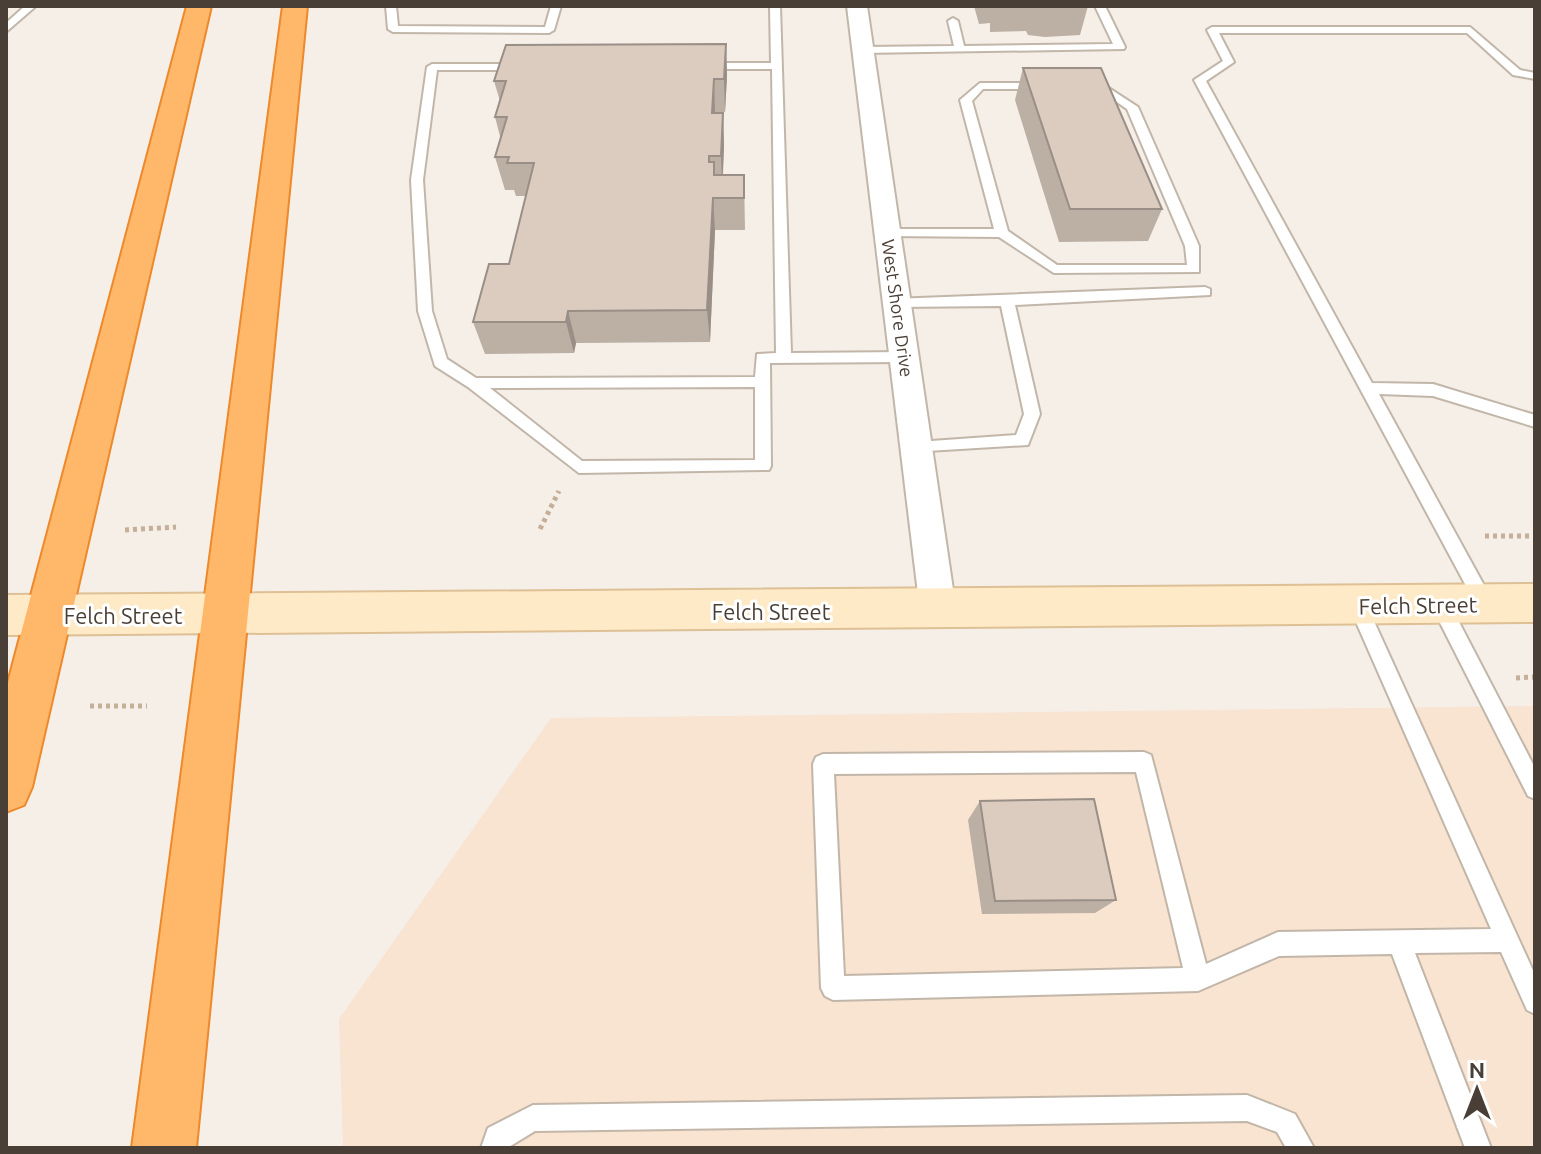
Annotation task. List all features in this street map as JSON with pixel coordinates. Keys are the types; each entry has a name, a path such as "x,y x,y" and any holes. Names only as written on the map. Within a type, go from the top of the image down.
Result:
{"highway":[{"path":"6,787 26,615 199,6"},
{"path":"164,1148 293,7"}],"street":[{"name":"West Shore Drive","path":"857,6 938,610"},
{"name":"Felch Street","path":"26,615 1535,603"}],"lane":[{"path":"6,29 31,6"},
{"path":"391,6 393,29 549,30 556,6"},
{"path":"775,6 784,358"},
{"path":"863,50 1120,47 1100,6"},
{"path":"953,21 960,49"},
{"path":"1485,604 1200,80 1229,62 1212,30 1470,30 1517,73 1535,76"},
{"path":"683,66 777,66"},
{"path":"542,67 432,67 417,180 425,311 440,362 473,383 579,467 763,466 762,358 905,357"},
{"path":"1002,233 966,100 980,86 1056,86"},
{"path":"887,233 1002,233 1054,269 1194,269 1192,246 1132,107 1101,86 1071,86"},
{"path":"897,302 1007,301 1205,292"},
{"path":"917,448 1022,441 1032,414 1007,301"},
{"path":"473,383 762,382"},
{"path":"1367,388 1433,390 1535,421"},
{"path":"1440,605 1535,789"},
{"path":"1358,606 1535,1002"},
{"path":"1198,979 1144,762 823,764 833,988 1198,979 1278,944 1507,940"},
{"path":"1399,942 1478,1148"},
{"path":"494,1148 497,1137 533,1118 1247,1108 1286,1123 1301,1148"}],"path":[{"path":"540,529 559,491"},
{"path":"125,530 176,527"},
{"path":"1485,536 1535,536"},
{"path":"1516,678 1535,677"},
{"path":"90,706 147,706"}],"shaded area":[{"path":"1535,706 1535,1148 343,1148 339,1019 551,718"}],"building":[{"path":"726,44 724,79 714,79 712,113 723,113 721,156 709,156 709,162 714,162 714,175 744,175 744,198 713,198 707,310 568,311 566,322 473,322 489,264 509,264 534,163 507,163 509,157 495,157 507,117 495,117 506,81 494,81 506,45"},
{"path":"1023,68 1101,68 1162,209 1070,209"},
{"path":"1094,799 1116,900 995,901 980,801"}]}
